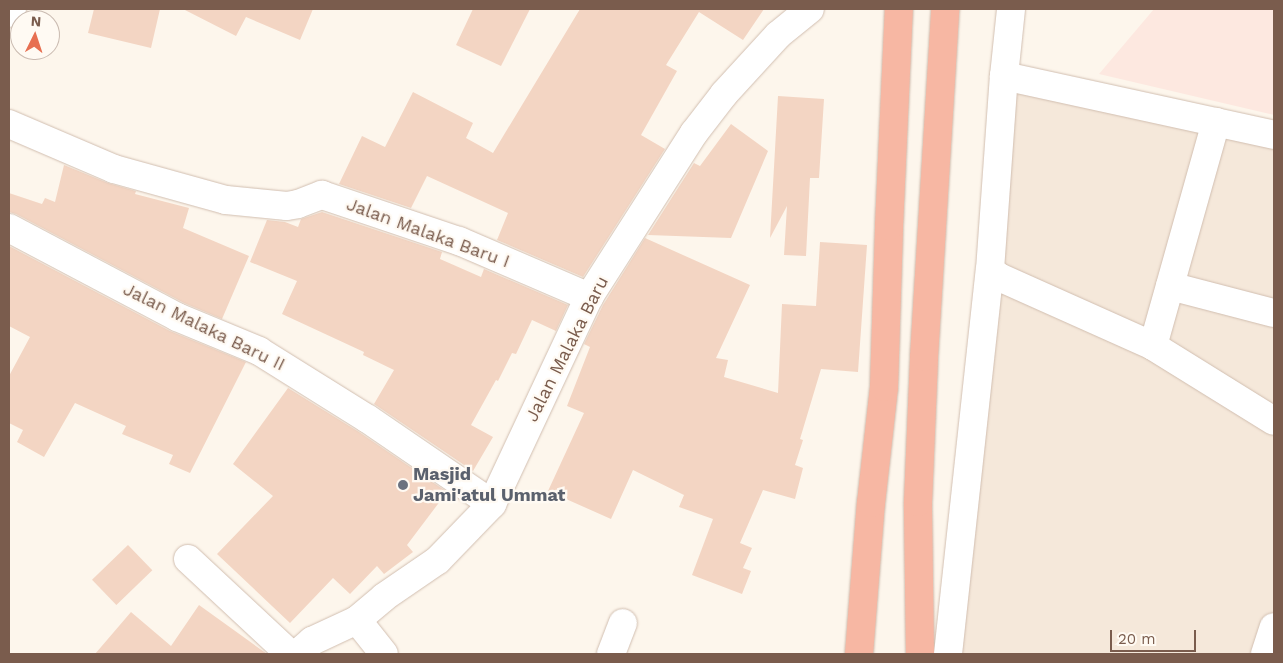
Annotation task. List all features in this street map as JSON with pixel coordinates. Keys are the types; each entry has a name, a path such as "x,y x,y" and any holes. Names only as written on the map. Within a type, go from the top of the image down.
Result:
{"highway":[{"path":"859,654 871,503 884,387 899,9"},
{"path":"920,654 918,502 945,9"}],"street":[{"path":"9,12 12,9"},
{"name":"Jalan Malaka Baru","path":"297,654 312,641 357,620 384,597 438,560 492,504 589,297 694,132 778,34 810,9"},
{"path":"948,654 990,270 1004,76 1011,9"},
{"path":"1004,76 1274,135"},
{"path":"1153,346 1216,122"},
{"name":"Jalan Malaka Baru I","path":"9,124 114,169 226,200 287,206 322,195 459,241 589,297"},
{"name":"Jalan Malaka Baru II","path":"9,228 177,317 259,351 368,418 492,504"},
{"path":"990,270 999,278 1153,346 1274,421"},
{"path":"1170,286 1274,313"},
{"path":"188,559 290,654"},
{"path":"357,620 384,654"},
{"path":"611,654 623,623"},
{"path":"1264,654 1274,627"}],"shaded area":[{"path":"1154,9 1274,9 1274,115 1099,74"},
{"path":"1004,76 1274,137 1274,654 948,654"}],"building":[{"path":"94,9 160,9 151,48 88,33"},
{"path":"183,9 313,9 300,40 246,17 236,36"},
{"path":"473,9 530,9 501,66 456,45"},
{"path":"580,9 764,9 743,40 699,12 666,65 677,71 641,135 665,149 583,277 497,240 508,213 427,176 411,208 339,184 362,136 385,147 413,92 473,123 466,138 493,153"},
{"path":"778,96 824,99 819,178 810,178 806,256 784,255 787,206 770,238"},
{"path":"731,124 768,151 731,238 648,235 694,163 700,166"},
{"path":"64,165 108,183 136,191 135,194 189,208 183,228 249,256 222,319 184,303 9,212 9,193 42,204 45,198 55,202"},
{"path":"322,212 442,252 440,259 481,277 484,269 568,305 556,331 532,320 516,354 512,353 498,381 496,380 471,425 493,437 473,471 374,404 394,370 363,355 364,352 282,314 297,281 250,262 267,220 285,222 298,227 301,219"},
{"path":"645,238 750,285 716,358 728,360 724,377 778,393 782,304 816,306 820,242 867,245 858,372 821,369 800,439 803,440 795,465 803,468 795,499 763,490 740,543 752,548 743,568 751,571 742,594 692,575 713,519 679,507 684,495 633,470 611,519 548,491 584,413 567,406 590,347 584,344 603,305"},
{"path":"9,246 170,331 246,362 190,473 169,464 173,455 122,434 126,426 75,403 44,457 17,442 23,430 9,423 9,376 30,337 9,326"},
{"path":"288,388 359,432 447,492 407,545 413,552 384,574 377,566 350,594 333,578 290,623 217,554 273,496 233,464"},
{"path":"128,545 152,570 116,605 92,580"},
{"path":"199,605 267,654 95,654 131,612 171,646"}],"place":[{"name":"Masjid Jami'atul Ummat","path":"403,485"}]}
